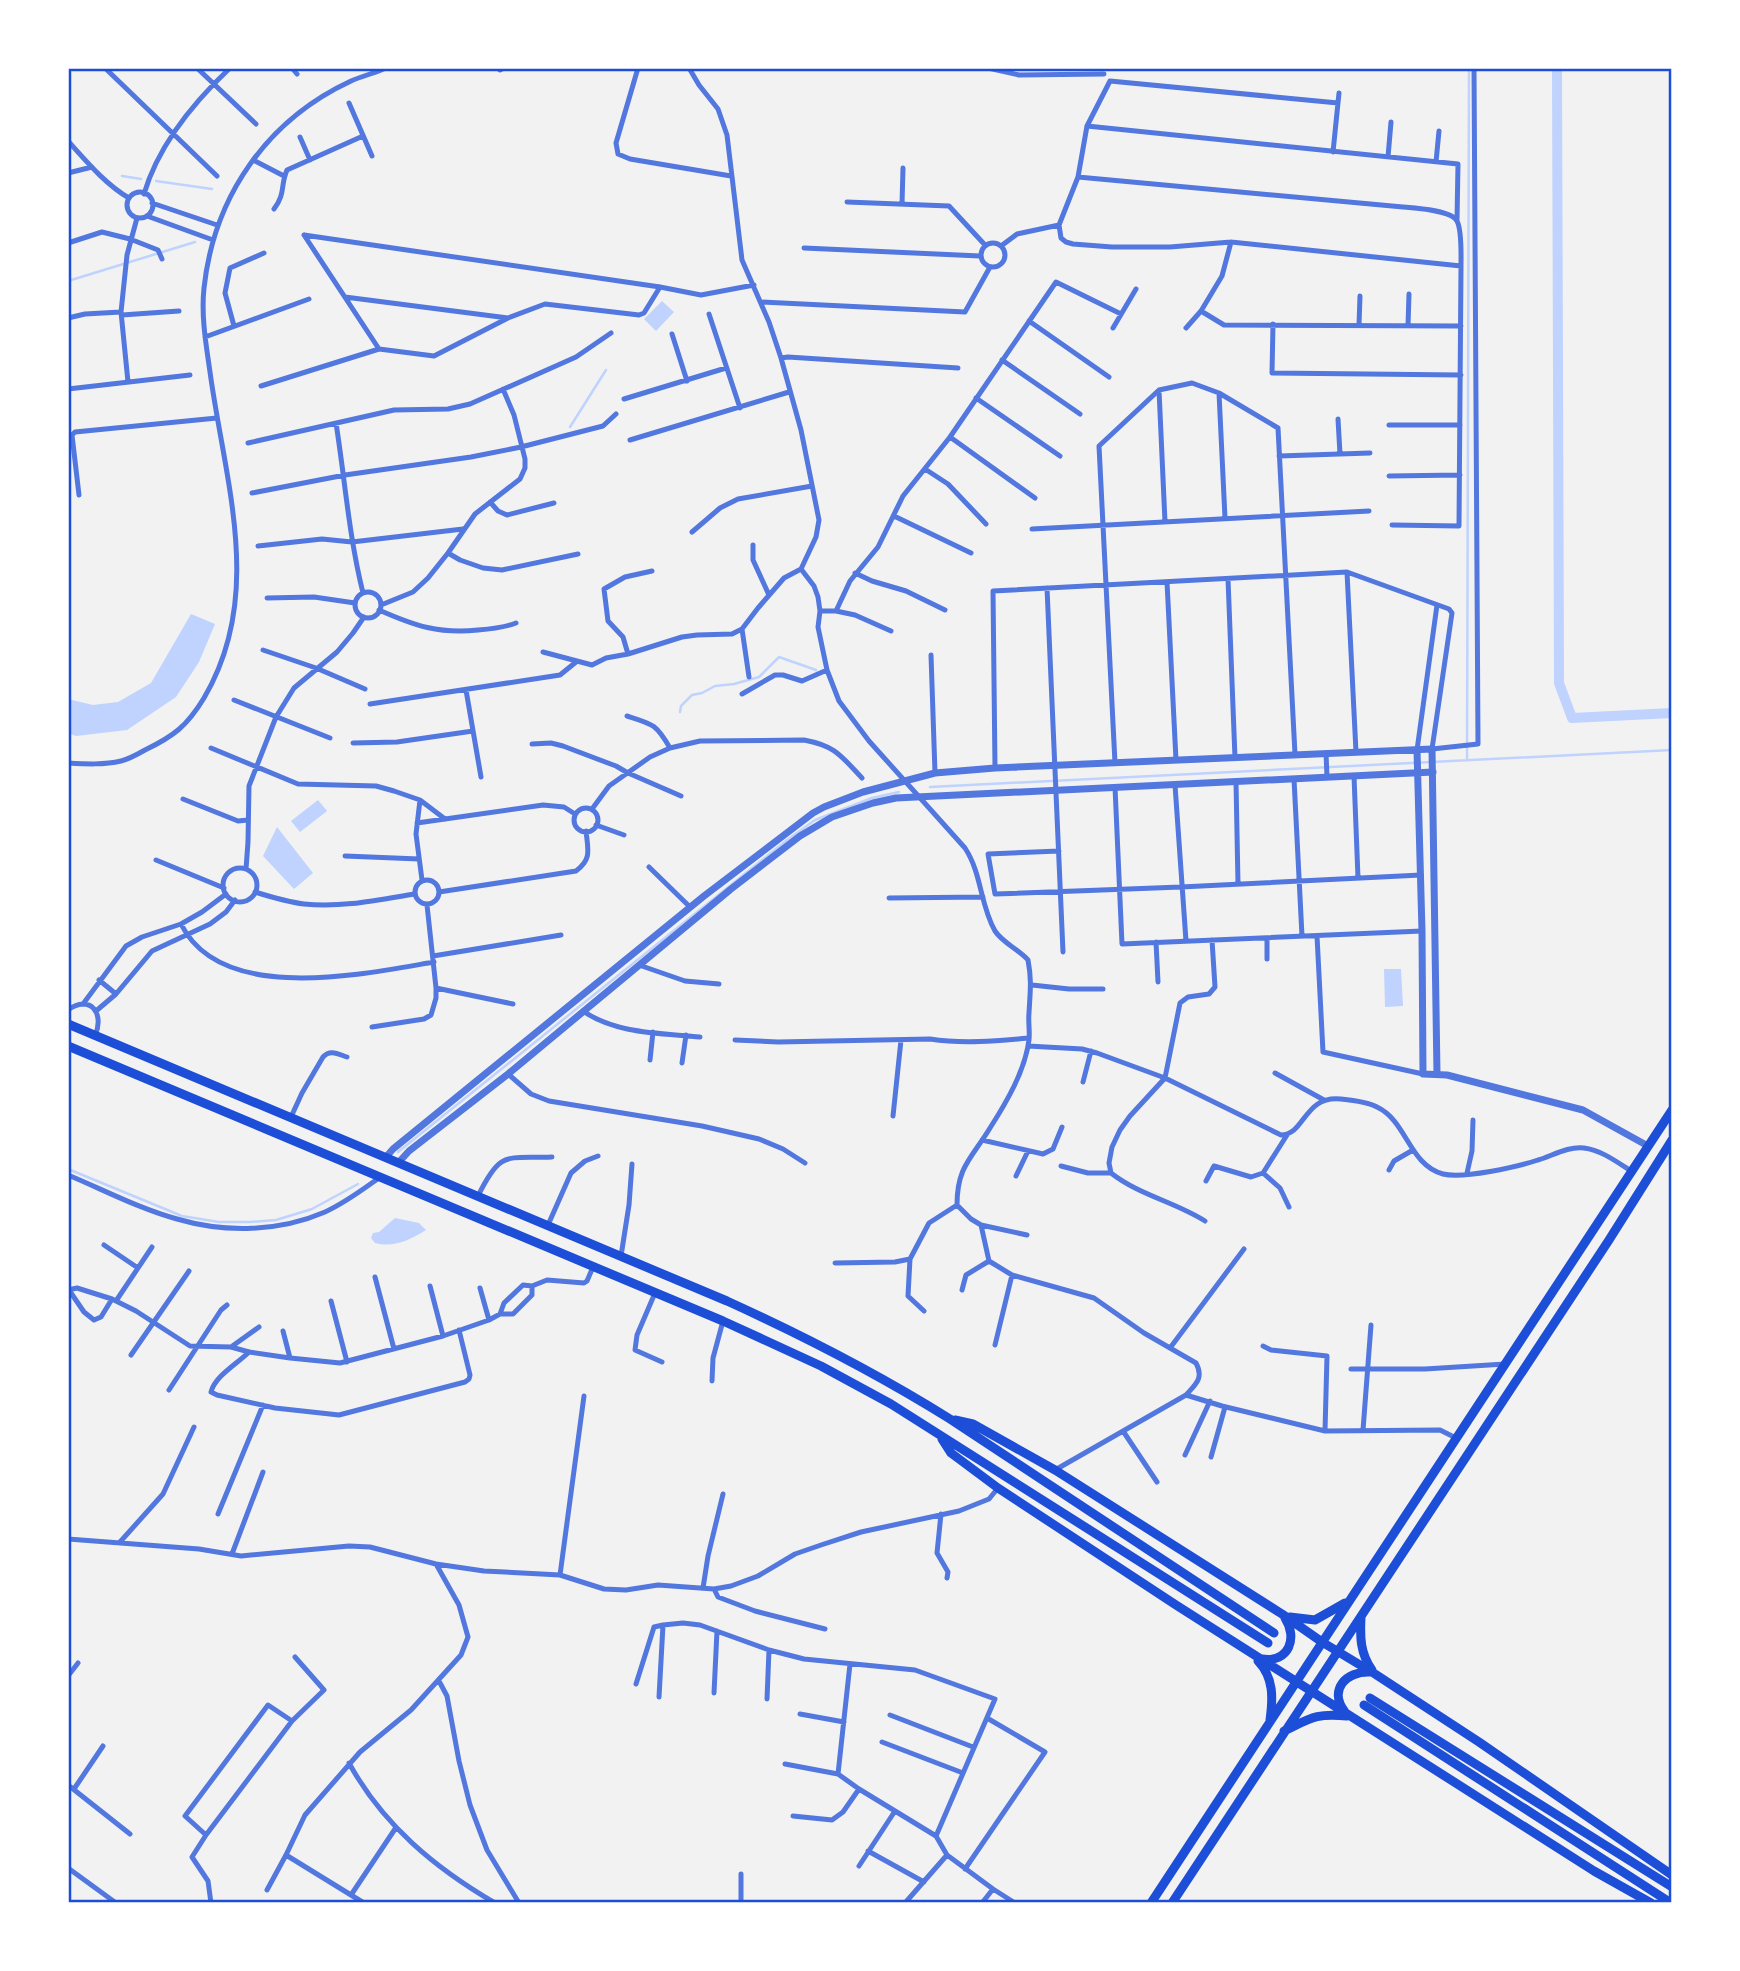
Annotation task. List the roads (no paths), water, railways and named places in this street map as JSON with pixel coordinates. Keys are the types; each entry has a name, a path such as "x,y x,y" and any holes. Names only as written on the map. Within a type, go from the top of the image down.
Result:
{"main road":[{"path":"68,1024 727,1301 822,1345 899,1387 950,1419 1274,1633"},
{"path":"68,1046 723,1321 821,1366 891,1404 1268,1643"},
{"path":"1151,1903 1672,1110"},
{"path":"1172,1903 1672,1140"},
{"path":"1634,1167 1652,1172"},
{"path":"950,1419 973,1424 1055,1470 1513,1764 1672,1875"},
{"path":"940,1435 951,1453 998,1488 1349,1716 1594,1871 1651,1903"},
{"path":"1282,1614 1297,1619 1315,1620 1350,1600"},
{"path":"1256,1656 1273,1660 1290,1645 1290,1626 1282,1614"},
{"path":"1362,1615 1362,1648 1373,1673"},
{"path":"1256,1656 1271,1683 1270,1721"},
{"path":"1349,1716 1341,1707 1339,1688 1351,1675 1359,1672 1373,1673"},
{"path":"1671,1903 1367,1701 1672,1887"},
{"path":"1284,1731 1320,1714 1349,1716"}],"street":[{"path":"105,68 218,176"},
{"path":"197,68 256,124"},
{"path":"144,194 158,156 213,84 230,68"},
{"path":"292,68 297,74"},
{"path":"68,763 102,764 123,761 172,736 194,715 212,684 226,651 235,612 238,561 233,509 202,320 204,290 217,225 253,160 272,137 320,99 351,81 386,68"},
{"path":"638,68 616,144 618,154 630,159 731,176"},
{"path":"543,652 592,665 606,658 682,637 732,634 742,629 784,578 801,569 816,537 819,520 801,430 761,302 742,260 723,119 689,68"},
{"path":"988,68 1019,75 1104,74"},
{"path":"399,1162 583,1011 690,908 813,813 844,798 935,773 1295,754 1326,756 1356,752 1417,752 1478,744 1475,68"},
{"path":"1338,103 1110,81 1087,126 1078,177 1059,225 1061,238 1073,244 1112,247 1231,242 1461,266"},
{"path":"1334,152 1339,93"},
{"path":"349,103 372,156"},
{"path":"1388,157 1391,122"},
{"path":"1087,126 1458,164 1457,220 1461,266 1459,526 1392,525"},
{"path":"1436,162 1439,131"},
{"path":"274,209 282,198 287,170 363,136"},
{"path":"300,137 310,160"},
{"path":"68,141 93,168 130,198"},
{"path":"253,160 284,176"},
{"path":"68,173 93,168"},
{"path":"902,204 903,168"},
{"path":"1078,177 1403,207 1447,214 1457,220"},
{"path":"213,240 146,216 137,218 128,210 127,201 136,193 144,194 152,203 217,225"},
{"path":"847,201 948,206 985,245"},
{"path":"146,216 151,211 152,203"},
{"path":"128,382 122,313 126,259 137,218"},
{"path":"1001,246 1017,234 1059,225"},
{"path":"68,243 102,232 130,239 160,255"},
{"path":"379,349 304,235 701,295 754,285"},
{"path":"1185,328 1201,311 1222,276 1231,242"},
{"path":"993,243 1001,246 1005,253 1004,261 998,266 990,267 983,263 981,256 985,245 993,243"},
{"path":"804,248 981,256"},
{"path":"234,326 225,293 230,268 264,253"},
{"path":"761,302 965,312 990,267"},
{"path":"836,611 855,573 878,547 903,496 950,437 1056,282 1121,314"},
{"path":"261,386 379,349 434,356 508,318 545,304 639,315 644,313 660,287"},
{"path":"1113,328 1136,289"},
{"path":"1408,326 1409,294"},
{"path":"1359,325 1360,296"},
{"path":"345,297 508,318"},
{"path":"205,337 309,299"},
{"path":"68,318 85,314 179,311"},
{"path":"1201,311 1224,325 1461,326"},
{"path":"709,314 740,408"},
{"path":"1029,321 1109,377"},
{"path":"1273,324 1272,373 1461,375"},
{"path":"248,443 394,410 448,409 470,404 576,357 611,333"},
{"path":"673,334 687,381"},
{"path":"780,358 958,368"},
{"path":"1002,360 1080,414"},
{"path":"624,399 726,368"},
{"path":"68,389 190,375"},
{"path":"1115,763 1099,446 1159,390 1192,383 1219,393 1278,428 1295,754"},
{"path":"380,607 380,600 375,594 363,593 355,603 357,611 364,617 373,616 380,607 413,592 448,553 475,514 520,479 525,468 524,459 514,415 503,389"},
{"path":"1159,390 1165,522"},
{"path":"630,440 789,393"},
{"path":"1219,393 1225,519"},
{"path":"976,398 1060,456"},
{"path":"252,493 521,447 603,426 616,414"},
{"path":"79,495 72,436 75,432 217,418"},
{"path":"1338,419 1340,454"},
{"path":"336,423 352,542 363,593"},
{"path":"1388,425 1460,425"},
{"path":"950,437 1035,498"},
{"path":"1279,456 1370,453"},
{"path":"925,469 948,484 986,524"},
{"path":"1388,476 1460,475"},
{"path":"692,531 720,508 738,499 812,486"},
{"path":"490,502 498,511 507,515 554,503"},
{"path":"1032,529 1369,511"},
{"path":"894,516 971,553"},
{"path":"258,546 322,539 352,542 463,529"},
{"path":"753,545 753,560 769,595"},
{"path":"448,553 483,568 502,570 578,554"},
{"path":"801,569 814,586 818,597 818,627 827,670 839,701 869,741 921,797 972,859 979,877 986,912 997,933 1028,960 1032,985 1028,1046 1020,1072 1002,1108 960,1176 957,1205"},
{"path":"628,654 623,637 608,621 604,589 625,577 652,571"},
{"path":"1347,572 1356,752"},
{"path":"995,768 993,591 1347,572 1449,609 1452,613 1432,751 1437,1074"},
{"path":"855,573 905,591 945,611"},
{"path":"1228,579 1235,758"},
{"path":"1167,582 1176,760"},
{"path":"1047,588 1063,952"},
{"path":"267,598 314,597 355,603"},
{"path":"1423,1074 1417,752 1437,605"},
{"path":"380,607 401,620 453,633 504,628 516,623"},
{"path":"820,611 855,615 891,631"},
{"path":"246,869 249,786 276,717 293,688 337,652 364,617"},
{"path":"742,629 749,677"},
{"path":"263,650 316,668 365,689"},
{"path":"931,655 935,773"},
{"path":"370,704 560,676 576,662"},
{"path":"742,694 775,675 802,681 827,670"},
{"path":"466,690 481,777"},
{"path":"234,700 330,738"},
{"path":"627,716 652,724 670,748"},
{"path":"353,743 397,743 473,731"},
{"path":"592,809 609,786 650,757 670,748 700,741 804,740 820,743 838,752 862,778"},
{"path":"531,744 551,743 563,746 616,766 628,774 681,796"},
{"path":"211,748 298,784 376,786 394,790 420,800 446,819"},
{"path":"1326,756 1327,773"},
{"path":"386,1157 519,1045 632,964 785,848 832,817 896,798 1056,787 1115,788 1294,779 1327,773 1353,776 1433,770"},
{"path":"1353,776 1358,877"},
{"path":"1294,779 1302,936"},
{"path":"1236,782 1238,884"},
{"path":"1175,785 1186,941"},
{"path":"1115,788 1122,944 1422,931"},
{"path":"183,799 238,821 248,820"},
{"path":"420,800 416,834 422,880"},
{"path":"416,823 543,805 564,807 575,814"},
{"path":"581,808 592,809 597,816 596,825 586,831 578,829 575,826 575,814 581,808"},
{"path":"596,825 624,835"},
{"path":"439,892 576,871 585,864 588,855 586,831"},
{"path":"1059,851 988,854 995,894 1421,875"},
{"path":"345,856 419,859"},
{"path":"156,860 225,891 241,902 256,892 254,874 240,868 229,872 224,883 225,891"},
{"path":"649,867 690,908"},
{"path":"422,880 433,881 439,892 435,901 427,905 419,902 414,894 416,886 422,880"},
{"path":"83,1004 126,946 142,936 181,924 202,912 225,891"},
{"path":"256,892 303,904 332,905 414,894"},
{"path":"889,898 983,897"},
{"path":"96,1011 116,994 152,951 209,924 226,912 235,900"},
{"path":"372,1027 424,1019 431,1015 436,988 427,905"},
{"path":"181,924 201,950 219,962 257,975 290,979 390,970 433,959 561,935"},
{"path":"1317,936 1322,1052 1423,1074 1447,1075 1583,1110 1648,1146"},
{"path":"1267,938 1267,959"},
{"path":"1205,1221 1189,1210 1125,1185 1111,1173 1109,1163 1112,1147 1120,1130 1165,1078 1180,1003 1188,997 1212,992 1215,987 1212,940"},
{"path":"1156,942 1158,982"},
{"path":"632,964 685,981 719,984"},
{"path":"99,980 116,994"},
{"path":"1032,985 1103,989"},
{"path":"436,988 513,1004"},
{"path":"68,1010 83,1004 96,1011 99,1023 95,1036"},
{"path":"583,1011 596,1020 619,1027 700,1037"},
{"path":"650,1060 653,1032"},
{"path":"682,1063 686,1035"},
{"path":"735,1040 778,1042 930,1039 987,1042 1029,1038"},
{"path":"893,1116 901,1040"},
{"path":"1028,1046 1091,1051 1165,1078 1281,1135 1287,1135"},
{"path":"1083,1082 1091,1051"},
{"path":"291,1118 323,1057 333,1052 347,1057"},
{"path":"1275,1073 1324,1100"},
{"path":"508,1074 531,1094 549,1101 748,1136 783,1149 805,1163"},
{"path":"1206,1181 1214,1166 1251,1177 1263,1173 1287,1135 1295,1129 1312,1106 1324,1100 1340,1098 1377,1107 1391,1117 1429,1168 1444,1174 1517,1166 1569,1149 1583,1148 1634,1167"},
{"path":"1467,1173 1472,1151 1472,1120"},
{"path":"982,1140 1043,1154 1053,1149 1062,1127"},
{"path":"1016,1176 1028,1150"},
{"path":"1389,1170 1394,1161 1413,1150"},
{"path":"548,1225 571,1173 585,1161 598,1156"},
{"path":"478,1196 492,1169 501,1160 514,1157 552,1157"},
{"path":"621,1256 632,1164"},
{"path":"1061,1166 1088,1173 1111,1173"},
{"path":"1263,1173 1280,1188 1289,1207"},
{"path":"68,1175 175,1219 231,1229 293,1222 323,1212 351,1198 379,1177"},
{"path":"957,1205 981,1225 1027,1235"},
{"path":"924,1311 908,1296 910,1259 929,1223 957,1205"},
{"path":"981,1225 989,1261 1012,1275 1094,1298 1144,1333 1196,1363 1200,1370 1197,1383 1186,1395 1055,1470"},
{"path":"104,1245 138,1268"},
{"path":"152,1247 138,1268 114,1300 101,1317 94,1320 84,1312 69,1290 77,1288 114,1300 155,1322 190,1346 231,1347 290,1358 347,1362 443,1335 500,1314 513,1314 532,1295 532,1286"},
{"path":"1170,1348 1244,1249"},
{"path":"835,1262 895,1262 910,1259"},
{"path":"962,1290 966,1275 989,1261"},
{"path":"500,1314 504,1303 523,1285 532,1286 547,1280 584,1283 593,1267"},
{"path":"131,1356 189,1271"},
{"path":"995,1345 1012,1275"},
{"path":"375,1277 394,1349"},
{"path":"430,1286 443,1335"},
{"path":"480,1288 489,1320"},
{"path":"655,1293 639,1328 635,1350 662,1362"},
{"path":"331,1301 347,1362"},
{"path":"169,1390 221,1310 227,1305"},
{"path":"712,1381 713,1358 723,1321"},
{"path":"1363,1430 1371,1325"},
{"path":"231,1347 260,1327"},
{"path":"249,1352 223,1375 211,1392 263,1405 339,1415 465,1382 470,1375 459,1330"},
{"path":"283,1331 290,1358"},
{"path":"1263,1346 1271,1350 1327,1356 1325,1431"},
{"path":"1351,1368 1425,1369 1505,1364"},
{"path":"1186,1395 1325,1431 1440,1430 1456,1438"},
{"path":"560,1575 583,1396"},
{"path":"1185,1455 1210,1401"},
{"path":"218,1514 263,1405"},
{"path":"1211,1457 1226,1407"},
{"path":"120,1542 163,1494 194,1427"},
{"path":"1123,1431 1157,1482"},
{"path":"232,1554 263,1472"},
{"path":"68,1539 199,1549 250,1556 349,1546 370,1547 436,1564 484,1571 560,1575 590,1586 615,1591 658,1585 714,1589 758,1576 795,1554 861,1532 959,1511 989,1499 998,1488"},
{"path":"703,1588 723,1494"},
{"path":"941,1514 937,1553 948,1572 947,1578"},
{"path":"267,1889 305,1815 349,1763 411,1710 461,1655 468,1637 459,1605 436,1564"},
{"path":"714,1589 718,1597 755,1611 825,1629"},
{"path":"636,1684 654,1627 683,1623 700,1625 769,1650 804,1659 915,1670 995,1699 936,1836"},
{"path":"659,1697 663,1625"},
{"path":"714,1693 717,1631"},
{"path":"768,1699 769,1650"},
{"path":"211,1903 208,1881 192,1857 292,1721 324,1690 295,1657"},
{"path":"68,1676 78,1663"},
{"path":"838,1774 850,1664"},
{"path":"439,1681 447,1696 470,1805 487,1850 519,1903"},
{"path":"206,1835 185,1816 268,1705 292,1721"},
{"path":"800,1714 844,1722"},
{"path":"890,1715 973,1747"},
{"path":"965,1869 1045,1752 987,1718"},
{"path":"882,1742 963,1773"},
{"path":"103,1746 71,1787 130,1834"},
{"path":"349,1763 372,1800 395,1829 430,1860 495,1903"},
{"path":"785,1764 838,1774 936,1836 947,1855 1015,1903"},
{"path":"793,1816 832,1820 843,1812 859,1789"},
{"path":"859,1866 895,1811"},
{"path":"351,1895 395,1829"},
{"path":"869,1851 924,1882"},
{"path":"286,1855 364,1903"},
{"path":"905,1903 947,1855"},
{"path":"68,1868 116,1903"},
{"path":"741,1874 741,1903"},
{"path":"982,1903 993,1889"}],"water":[{"path":"662,301 674,312 656,331 644,319"},
{"path":"191,614 215,624 199,662 176,697 127,730 76,736 68,733 68,699 93,705 118,702 151,683"},
{"path":"318,800 327,811 300,832 291,821"},
{"path":"277,827 313,873 294,889 263,856"},
{"path":"1384,969 1401,969 1403,1006 1385,1007"},
{"path":"395,1218 419,1223 426,1230 402,1242 375,1243 371,1238 373,1233 379,1232"}],"waterway":[{"path":"1467,760 1469,68"},
{"path":"1557,68 1559,683 1572,718 1672,713"},
{"path":"122,176 141,179"},
{"path":"156,181 212,189"},
{"path":"68,281 195,242"},
{"path":"570,427 606,370"},
{"path":"680,712 681,706 692,695 715,686 759,677 779,657 816,670"},
{"path":"930,787 1672,750"},
{"path":"398,1152 787,840 815,820 872,798 899,792"},
{"path":"68,1169 182,1216 219,1222 276,1220 312,1209 358,1184"}]}
